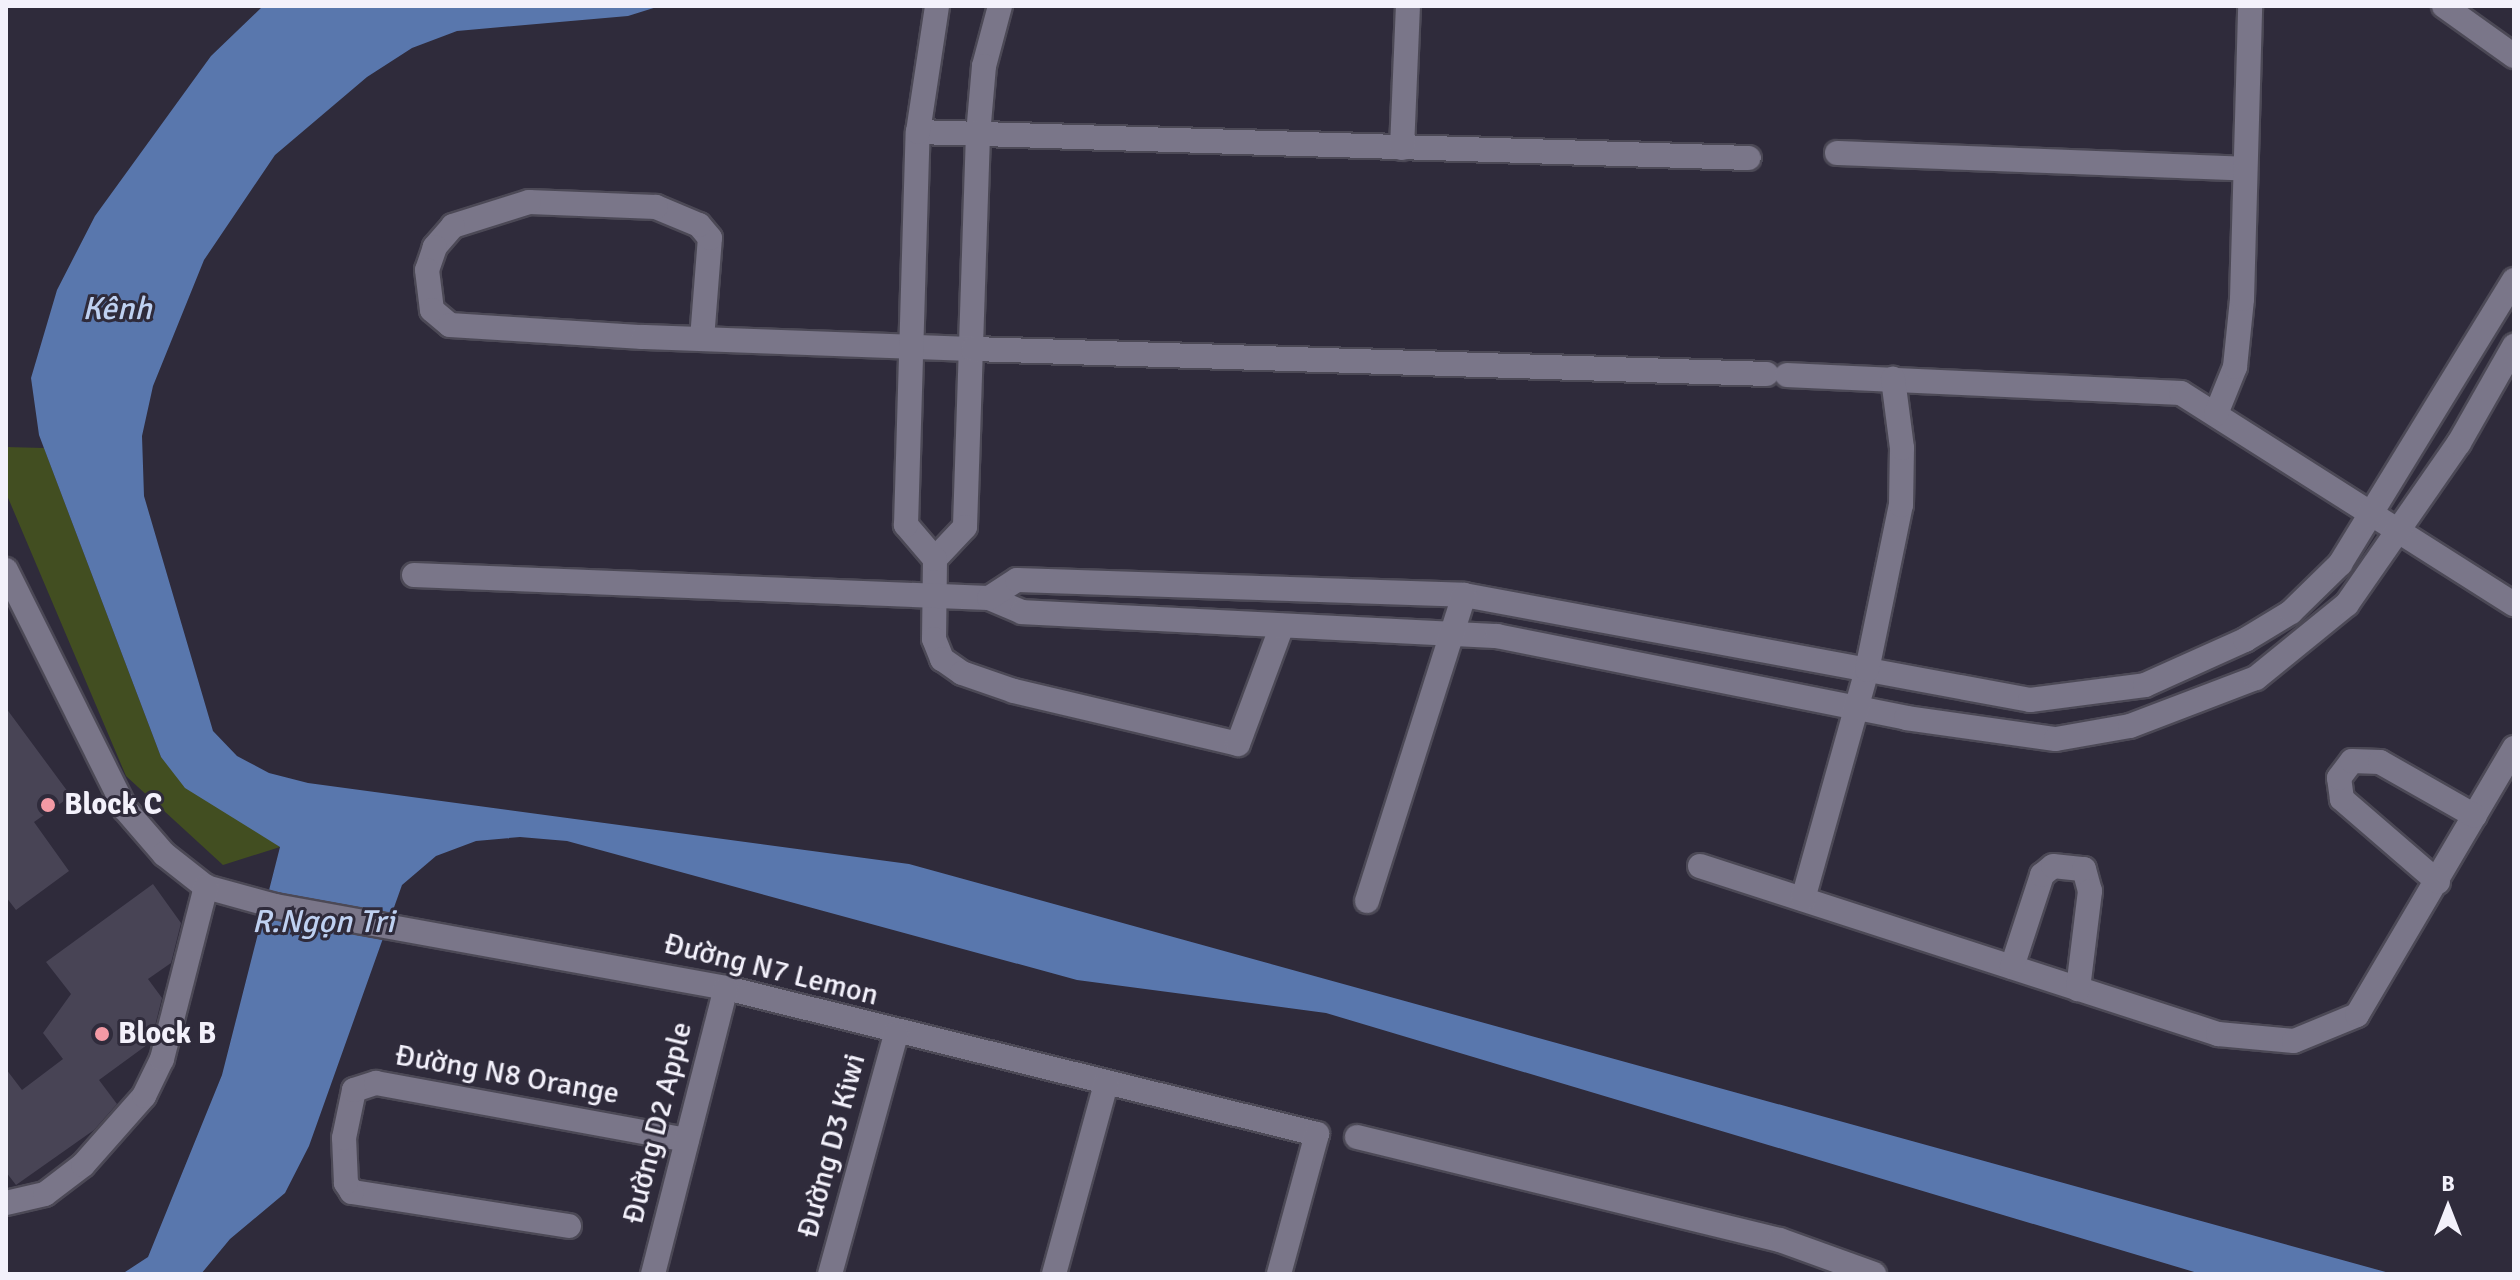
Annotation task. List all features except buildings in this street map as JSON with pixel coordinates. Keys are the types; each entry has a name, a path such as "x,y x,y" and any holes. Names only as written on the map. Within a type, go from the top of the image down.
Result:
{"street":[{"path":"935,559 906,525 918,132 937,6"},
{"path":"1000,6 984,66 978,134 965,527 935,559 934,639 942,659 962,673 1238,744 1282,626"},
{"path":"1402,148 1408,6"},
{"path":"2216,414 2235,367 2250,6"},
{"path":"2444,6 2514,56"},
{"path":"918,132 1749,158"},
{"path":"1837,153 2245,169"},
{"path":"702,339 710,238 699,225 656,207 529,202 453,226 435,247 427,270 432,310 450,325 702,339 1893,379 2181,393 2514,604"},
{"path":"989,598 1017,580 1464,595 2030,700 2145,685 2245,640 2291,612 2340,564 2514,280"},
{"path":"414,575 989,598 1022,612 1497,636 1855,707 2056,739 2191,707 2256,678 2301,644 2347,604 2398,532 2514,346"},
{"path":"1803,899 1867,670 1901,505 1902,448 1893,379"},
{"path":"6,570 125,809 164,854 206,887 162,1059 144,1096 83,1165 45,1194 6,1203"},
{"path":"1367,901 1457,634 1464,595"},
{"path":"1700,866 2218,1034 2294,1041 2357,1015 2438,882 2514,748"},
{"path":"2438,882 2342,799 2339,778 2352,761 2380,762 2475,816"},
{"path":"2012,967 2042,875 2053,866 2084,869 2090,891 2078,989"},
{"name":"Đường N7 Lemon","path":"206,887 275,906 411,927 726,988 896,1034 1317,1134 1279,1274"},
{"name":"Đường D2 Apple","path":"653,1274 726,988"},
{"name":"Đường D3 Kiwi","path":"830,1274 896,1034"},
{"name":"Đường N8 Orange","path":"569,1226 352,1192 344,1138 354,1090 376,1083 687,1140"},
{"path":"1054,1274 1106,1084"},
{"path":"1357,1137 1815,1264 1874,1274"}],"green space":[{"path":"6,447 44,448 161,757 280,847 223,865 126,776 6,493"}],"water":[{"name":"Kênh","path":"263,6 660,6 628,16 457,31 412,48 367,77 275,155 204,260 153,386 142,436 144,496 213,731 237,756 269,773 308,783 909,864 2393,1274 2201,1274 1326,1013 1077,980 567,841 520,837 476,841 436,856 402,885 309,1146 285,1193 230,1239 201,1274 122,1274 148,1257 222,1075 280,847 185,788 161,757 39,435 31,378 57,290 95,216 211,56"}],"place":[{"name":"Block C","path":"48,805"},
{"name":"Block B","path":"102,1034"}],"water label":[{"name":"R.Ngọn Tri","path":"323,922"}]}
